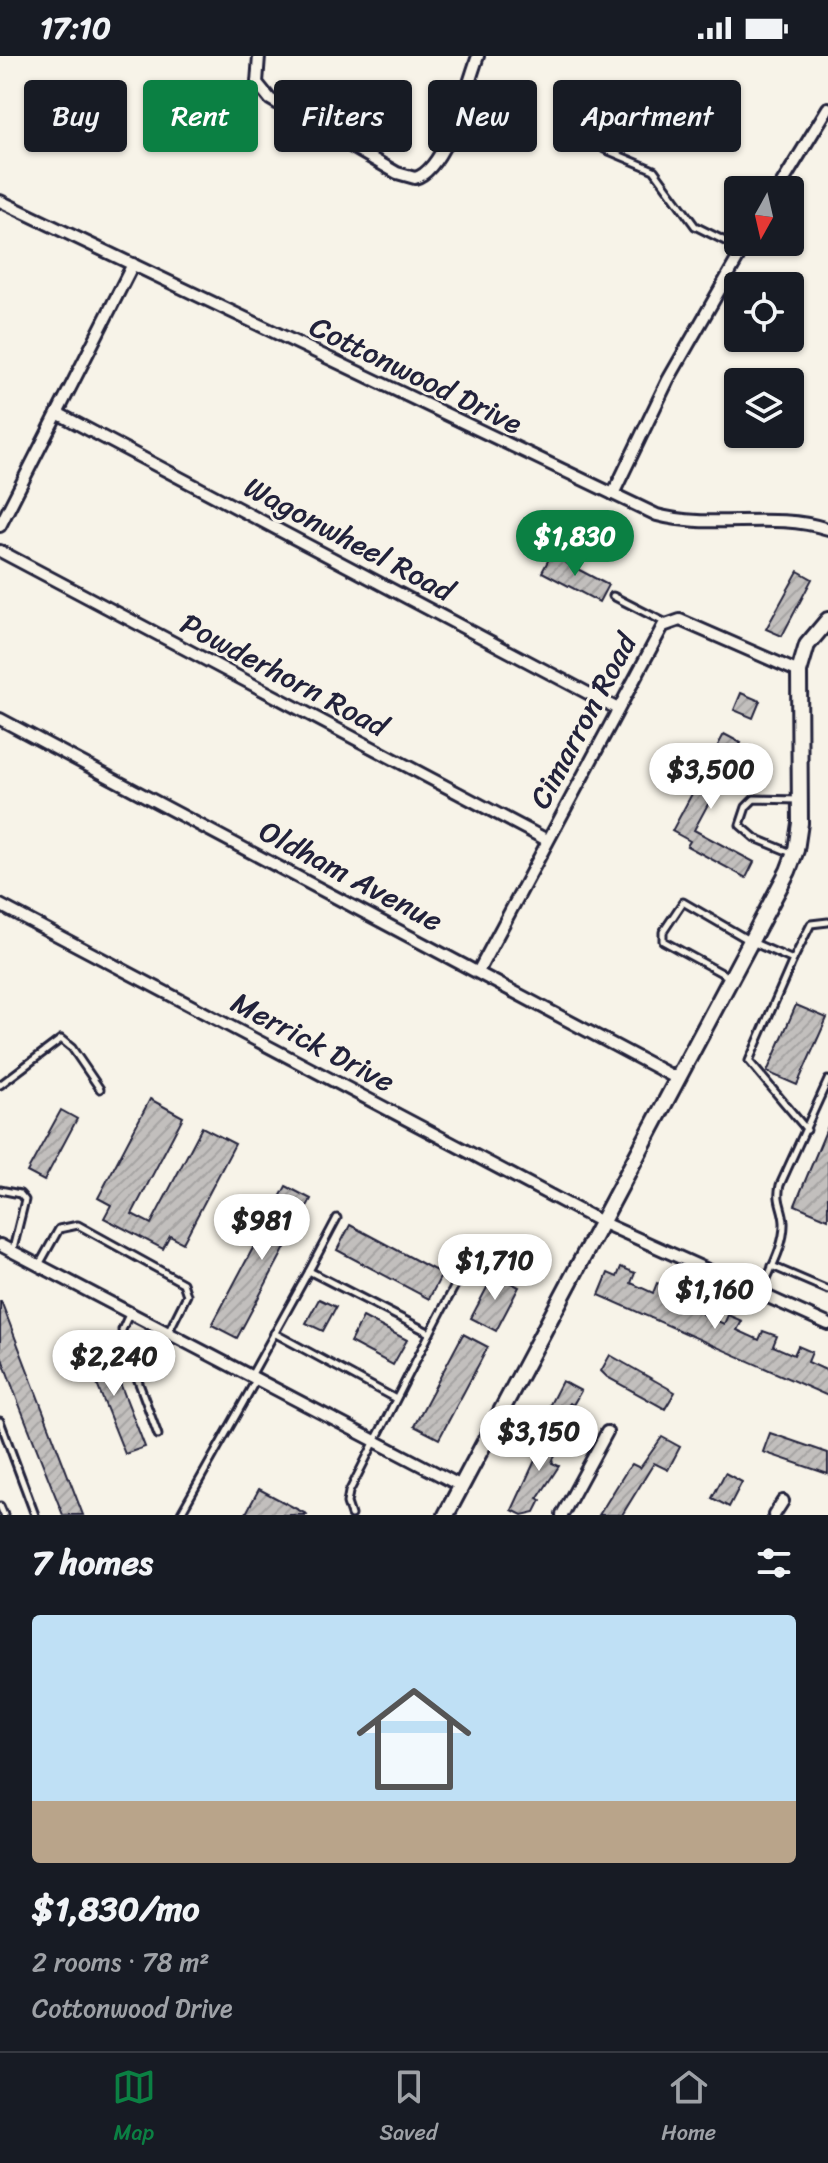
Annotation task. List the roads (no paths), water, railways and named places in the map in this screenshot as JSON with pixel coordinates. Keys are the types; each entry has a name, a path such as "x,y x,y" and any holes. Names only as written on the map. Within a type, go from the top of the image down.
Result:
{"street":[{"path":"259,56 257,83 288,111 397,173 415,178 423,176 442,152 478,56"},
{"path":"787,176 828,108"},
{"name":"Cottonwood Drive","path":"0,201 613,494 671,518 803,523 828,529"},
{"path":"613,494 668,380 739,256"},
{"path":"0,526 133,264"},
{"name":"Wagonwheel Road","path":"59,414 616,708"},
{"name":"Powderhorn Road","path":"0,551 547,840"},
{"path":"446,1515 752,942 794,854 800,800 799,672 807,645 828,620"},
{"name":"Cimarron Road","path":"479,970 616,708 657,633 667,623 688,623 799,672"},
{"name":"Oldham Avenue","path":"0,719 479,970 678,1079"},
{"name":"Merrick Drive","path":"0,905 603,1223 828,1324"},
{"path":"0,1245 40,1263 461,1486"},
{"path":"562,1515 607,1432"},
{"path":"774,1515 783,1501"}],"lane":[{"path":"611,152 654,170 695,226 724,238"},
{"path":"613,596 667,623"},
{"path":"794,854 755,838 740,825 740,817 754,799 800,800"},
{"path":"732,978 663,941 663,932 683,902 752,942 793,960"},
{"path":"807,1130 749,1061 811,924 828,922"},
{"path":"0,1085 61,1039 72,1048 100,1089"},
{"path":"760,1294 772,1266 784,1221 776,1199 780,1185 828,1080"},
{"path":"0,1190 20,1194 25,1200 13,1249"},
{"path":"180,1515 337,1218"},
{"path":"40,1263 59,1229 78,1225 183,1283 187,1295 169,1331"},
{"path":"772,1266 828,1290"},
{"path":"309,1271 430,1333"},
{"path":"351,1515 347,1503 349,1492 394,1398 460,1276"},
{"path":"130,1311 122,1330 123,1340 158,1435"},
{"path":"274,1333 394,1398"},
{"path":"0,1421 35,1515"},
{"path":"0,1506 4,1515"}]}
